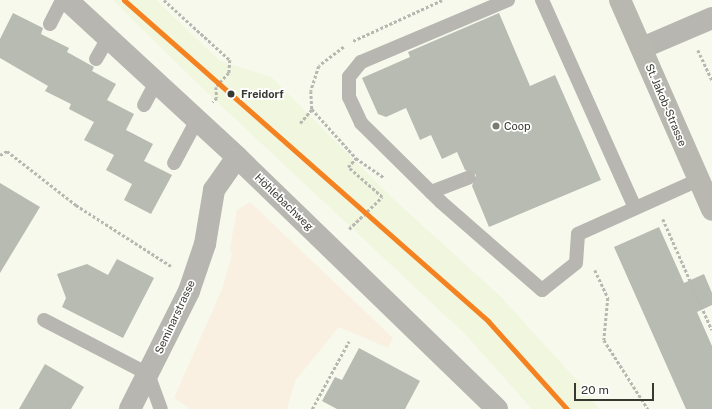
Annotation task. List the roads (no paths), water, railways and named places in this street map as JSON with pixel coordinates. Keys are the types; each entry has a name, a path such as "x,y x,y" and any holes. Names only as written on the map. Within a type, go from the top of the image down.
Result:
{"main road":[{"name":"St. Jakob-Strasse","path":"620,0 712,210"}],"street":[{"name":"Höhlebachweg","path":"67,0 237,157 497,409"},
{"path":"642,48 712,18"},
{"name":"Seminarstrasse","path":"130,409 193,280 205,244 214,190 237,157"}],"lane":[{"path":"50,24 62,0"},
{"path":"508,0 361,62 349,77 349,97 361,123 431,192 542,290 576,263 578,234 698,180"},
{"path":"542,0 635,208"},
{"path":"96,59 108,38"},
{"path":"144,105 156,82"},
{"path":"174,163 197,120"},
{"path":"431,192 468,178"},
{"path":"44,320 148,374 161,409"}],"place":[{"name":"Freidorf","path":"231,94"},
{"name":"Coop","path":"496,126"}]}
